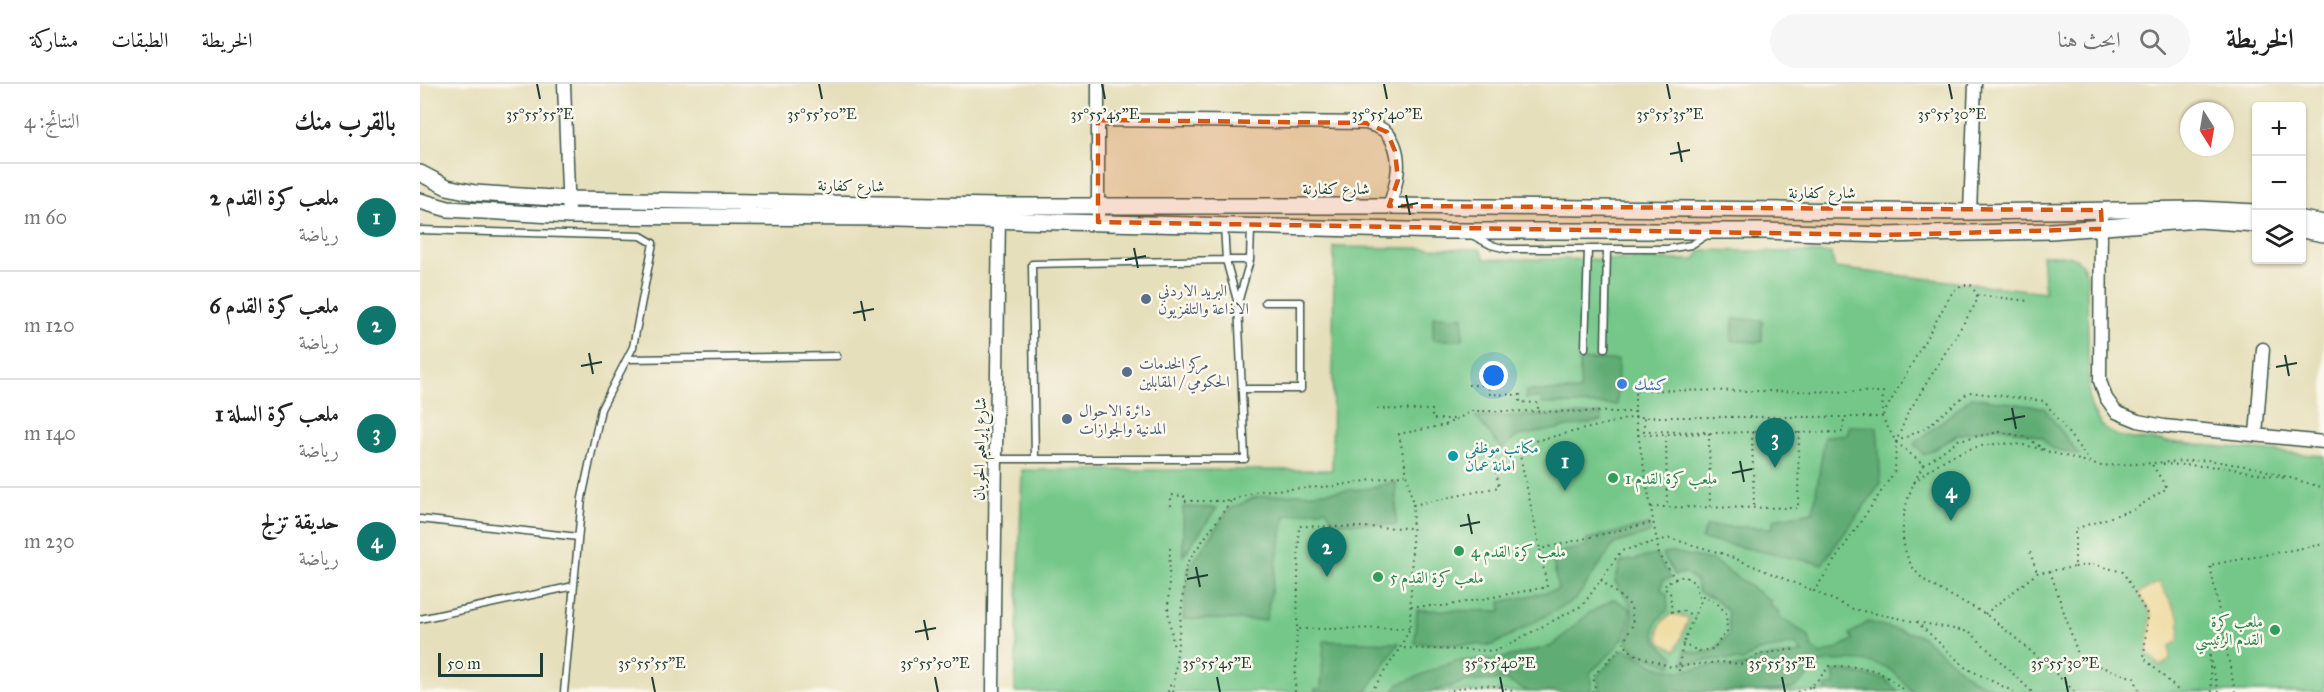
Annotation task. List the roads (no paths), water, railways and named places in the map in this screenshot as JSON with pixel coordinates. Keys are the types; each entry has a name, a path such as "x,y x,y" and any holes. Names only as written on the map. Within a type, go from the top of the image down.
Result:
{"street":[{"path":"564,84 569,216"},
{"path":"1098,84 1098,222"},
{"path":"1970,212 1975,84"},
{"path":"1098,120 1366,123 1387,132 1395,151 1398,180 1389,206"},
{"name":"شارع كفارنة","path":"420,173 447,187 475,193 569,199 999,213 1098,222 1467,231 1712,231 1884,235 2102,229 2144,223 2199,220 2252,224"},
{"name":"شارع كفارنة","path":"420,201 448,209 569,216 999,213 1098,206 1389,206 1970,212 2197,208 2252,212"},
{"path":"2101,210 2100,381 2106,399 2116,412 2138,421 2164,426 2324,442"},
{"name":"شارع إبراهيم الحويان","path":"993,692 999,213"},
{"path":"2306,220 2324,223"},
{"path":"2306,231 2324,234"},
{"path":"2256,435 2263,349"}],"lane":[{"path":"996,459 1245,459 1238,304 1226,260 1224,225"},
{"path":"1238,304 1250,260 1252,225"},
{"path":"420,230 641,236 653,243 633,347 601,409 582,498 564,692"},
{"path":"1467,231 1491,245 1507,249 1678,249 1691,246 1712,231"},
{"path":"1585,348 1588,249"},
{"path":"1605,348 1607,249"},
{"path":"1035,459 1032,264 1250,260"},
{"path":"1242,390 1301,389 1301,302 1265,302"},
{"path":"627,359 837,356"},
{"path":"420,519 578,537"},
{"path":"420,620 574,586"}],"place":[{"name":"البريد الاردني الاذاعة والتلفزيون","path":"1146,299"},
{"name":"مركز الخدمات الحكومي / المقابلين","path":"1127,372"},
{"name":"كشك","path":"1622,384"},
{"name":"دائرة الاحوال المدنية والجوازات","path":"1067,419"},
{"name":"مكاتب موظفي امانة عمان","path":"1453,456"},
{"name":"ملعب كرة السلة 1","path":"1775,468"},
{"name":"ملعب كرة القدم 1","path":"1613,478"},
{"name":"ملعب كرة القدم 2","path":"1565,491"},
{"name":"حديقة تزلج","path":"1951,521"},
{"name":"ملعب كرة القدم 4","path":"1459,551"},
{"name":"ملعب كرة القدم 6","path":"1327,577"},
{"name":"ملعب كرة القدم 5","path":"1378,577"},
{"name":"ملعب كرة القدم الرئيسي","path":"2275,630"}]}
